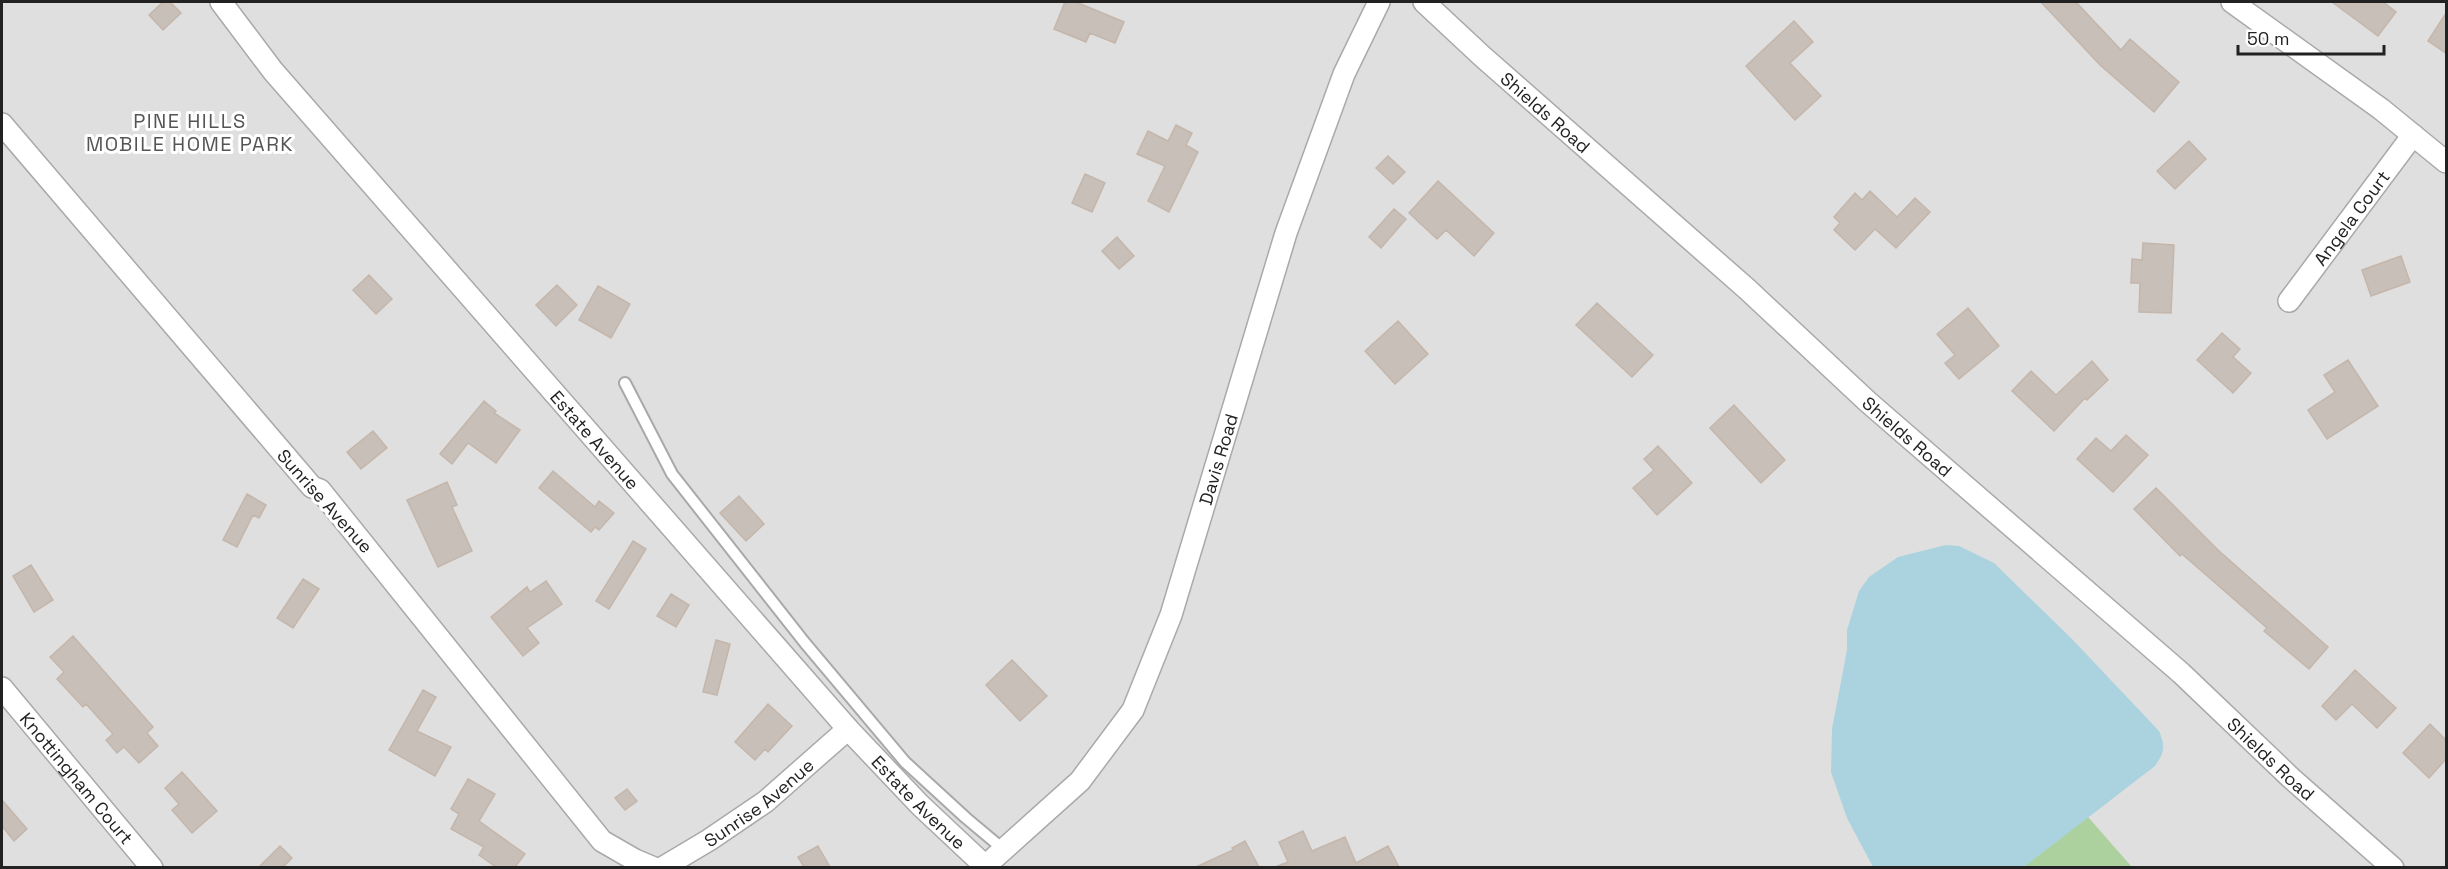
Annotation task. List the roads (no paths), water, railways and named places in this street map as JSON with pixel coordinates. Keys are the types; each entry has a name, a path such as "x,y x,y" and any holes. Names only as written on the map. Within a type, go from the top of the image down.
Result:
{"street":[{"name":"Estate Avenue","path":"221,2 273,72 848,729 920,805 984,867"},
{"name":"Davis Road","path":"984,867 1080,781 1133,710 1171,615 1286,233 1344,74 1378,2"},
{"name":"Shields Road","path":"1424,2 1747,289 1868,402 2181,673 2291,778 2393,867"},
{"path":"2232,2 2381,109 2446,162"},
{"name":"Sunrise Avenue","path":"2,124 207,367 312,487 320,490 602,841 634,860 654,867"},
{"name":"Angela Court","path":"2289,301 2414,135"},
{"name":"Knottingham Court","path":"2,688 152,867"},
{"name":"Sunrise Avenue","path":"662,867 709,840 765,802 848,729"}],"lane":[{"path":"625,383 672,474 805,643 905,762 1004,849"}],"water":[{"path":"1946,545 1959,546 1994,563 2072,639 2159,731 2163,741 2162,753 2155,766 2024,867 1873,867 1847,818 1831,772 1832,729 1847,650 1847,630 1859,591 1869,577 1898,557"}],"district":[{"name":"PINE HILLS MOBILE HOME PARK","path":"190,132"}]}
